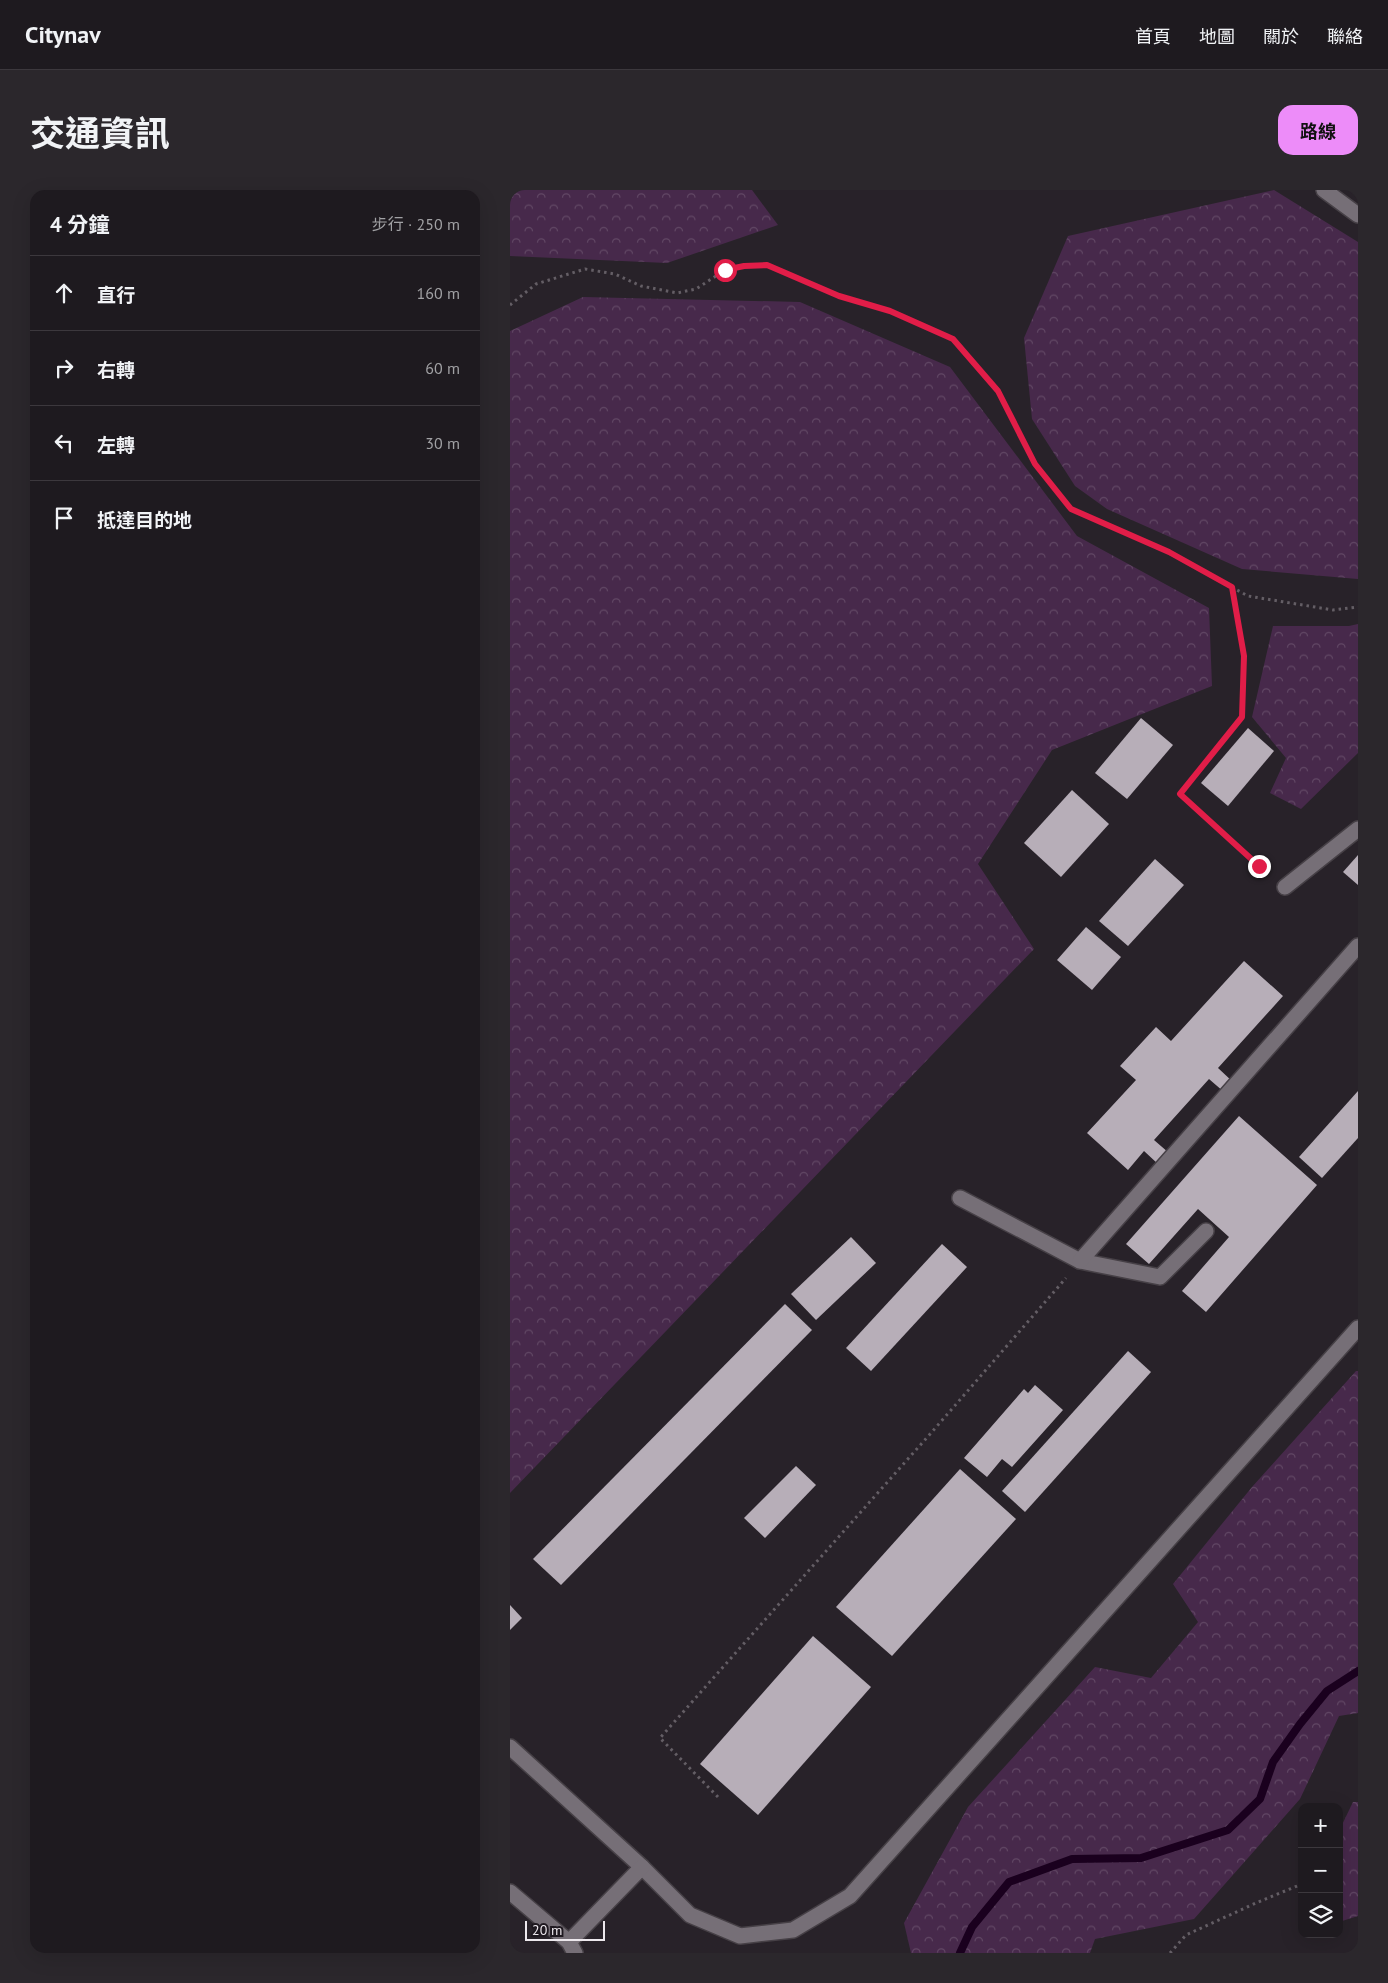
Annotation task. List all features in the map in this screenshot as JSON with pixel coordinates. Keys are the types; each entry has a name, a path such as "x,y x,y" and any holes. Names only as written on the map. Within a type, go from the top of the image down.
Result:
{"lane":[{"path":"1324,190 1358,215"},
{"path":"1286,887 1358,829"},
{"path":"1080,1261 1358,946"},
{"path":"960,1198 1080,1261 1160,1277 1206,1231"},
{"path":"510,1748 642,1867 690,1915 740,1936 793,1930 850,1896 1358,1328"},
{"path":"510,1892 572,1947 642,1867"}],"path":[{"path":"510,305 536,284 585,270 615,274 641,286 677,292 696,289 725,270 744,266 767,265 839,296 890,311 953,339 998,391 1035,464 1071,509 1169,552 1248,596 1333,610 1358,607"},
{"path":"1232,587 1244,656 1242,717 1180,794 1259,866"},
{"path":"718,1797 660,1738 931,1434 1080,1261"},
{"path":"1170,1953 1186,1935 1298,1886"}],"green space":[{"path":"510,190 752,190 778,225 667,263 510,256"},
{"path":"1274,190 1358,242 1358,579 1242,569 1107,509 1075,486 1032,419 1024,338 1068,236"},
{"path":"583,297 800,302 950,367 1077,536 1209,608 1212,686 1052,750 978,864 1034,949 510,1493 510,331"},
{"path":"1358,624 1358,753 1301,809 1270,793 1286,758 1252,717 1273,626 1349,626"},
{"path":"1358,1371 1358,1713 1339,1716 1300,1799 1194,1919 1095,1939 1090,1953 911,1953 904,1923 968,1807 1095,1667 1151,1678 1198,1622 1173,1584 1252,1487"},
{"path":"1353,1802 1358,1802 1358,1916 1343,1921 1343,1848 1343,1823"}],"building":[{"path":"1141,718 1173,745 1127,799 1095,773"},
{"path":"1248,728 1274,751 1228,806 1201,783"},
{"path":"1072,790 1109,824 1061,877 1024,843"},
{"path":"1358,855 1358,885 1343,872"},
{"path":"1155,859 1184,885 1128,946 1099,921"},
{"path":"1086,927 1121,957 1092,990 1057,960"},
{"path":"1244,961 1283,996 1218,1068 1233,1082 1224,1092 1209,1079 1154,1140 1169,1153 1158,1164 1144,1151 1128,1170 1087,1133 1136,1080 1120,1066 1156,1027 1171,1041"},
{"path":"1358,1091 1358,1138 1322,1178 1299,1157"},
{"path":"1239,1116 1317,1185 1206,1312 1182,1291 1229,1237 1198,1209 1149,1264 1126,1244"},
{"path":"851,1237 876,1263 816,1320 791,1294"},
{"path":"942,1244 967,1267 871,1371 846,1348"},
{"path":"785,1304 812,1330 561,1585 533,1559"},
{"path":"1128,1351 1151,1372 1025,1512 1002,1491"},
{"path":"1035,1385 1063,1410 1012,1467 1002,1459 987,1477 964,1458 1024,1389 1028,1393"},
{"path":"796,1466 816,1485 765,1538 744,1518"},
{"path":"960,1469 1016,1519 892,1656 836,1607"},
{"path":"510,1605 522,1618 510,1630"},
{"path":"813,1636 871,1687 758,1815 700,1764"}],"waterway":[{"path":"960,1953 972,1927 1009,1882 1072,1859 1141,1858 1228,1830 1260,1799 1273,1762 1300,1724 1327,1691 1358,1671"}],"route":[{"path":"725,270 744,266 767,265 839,296 890,311 953,339 998,391 1035,464 1071,509 1169,552 1232,587 1244,656 1242,717 1180,794 1259,866"}]}
